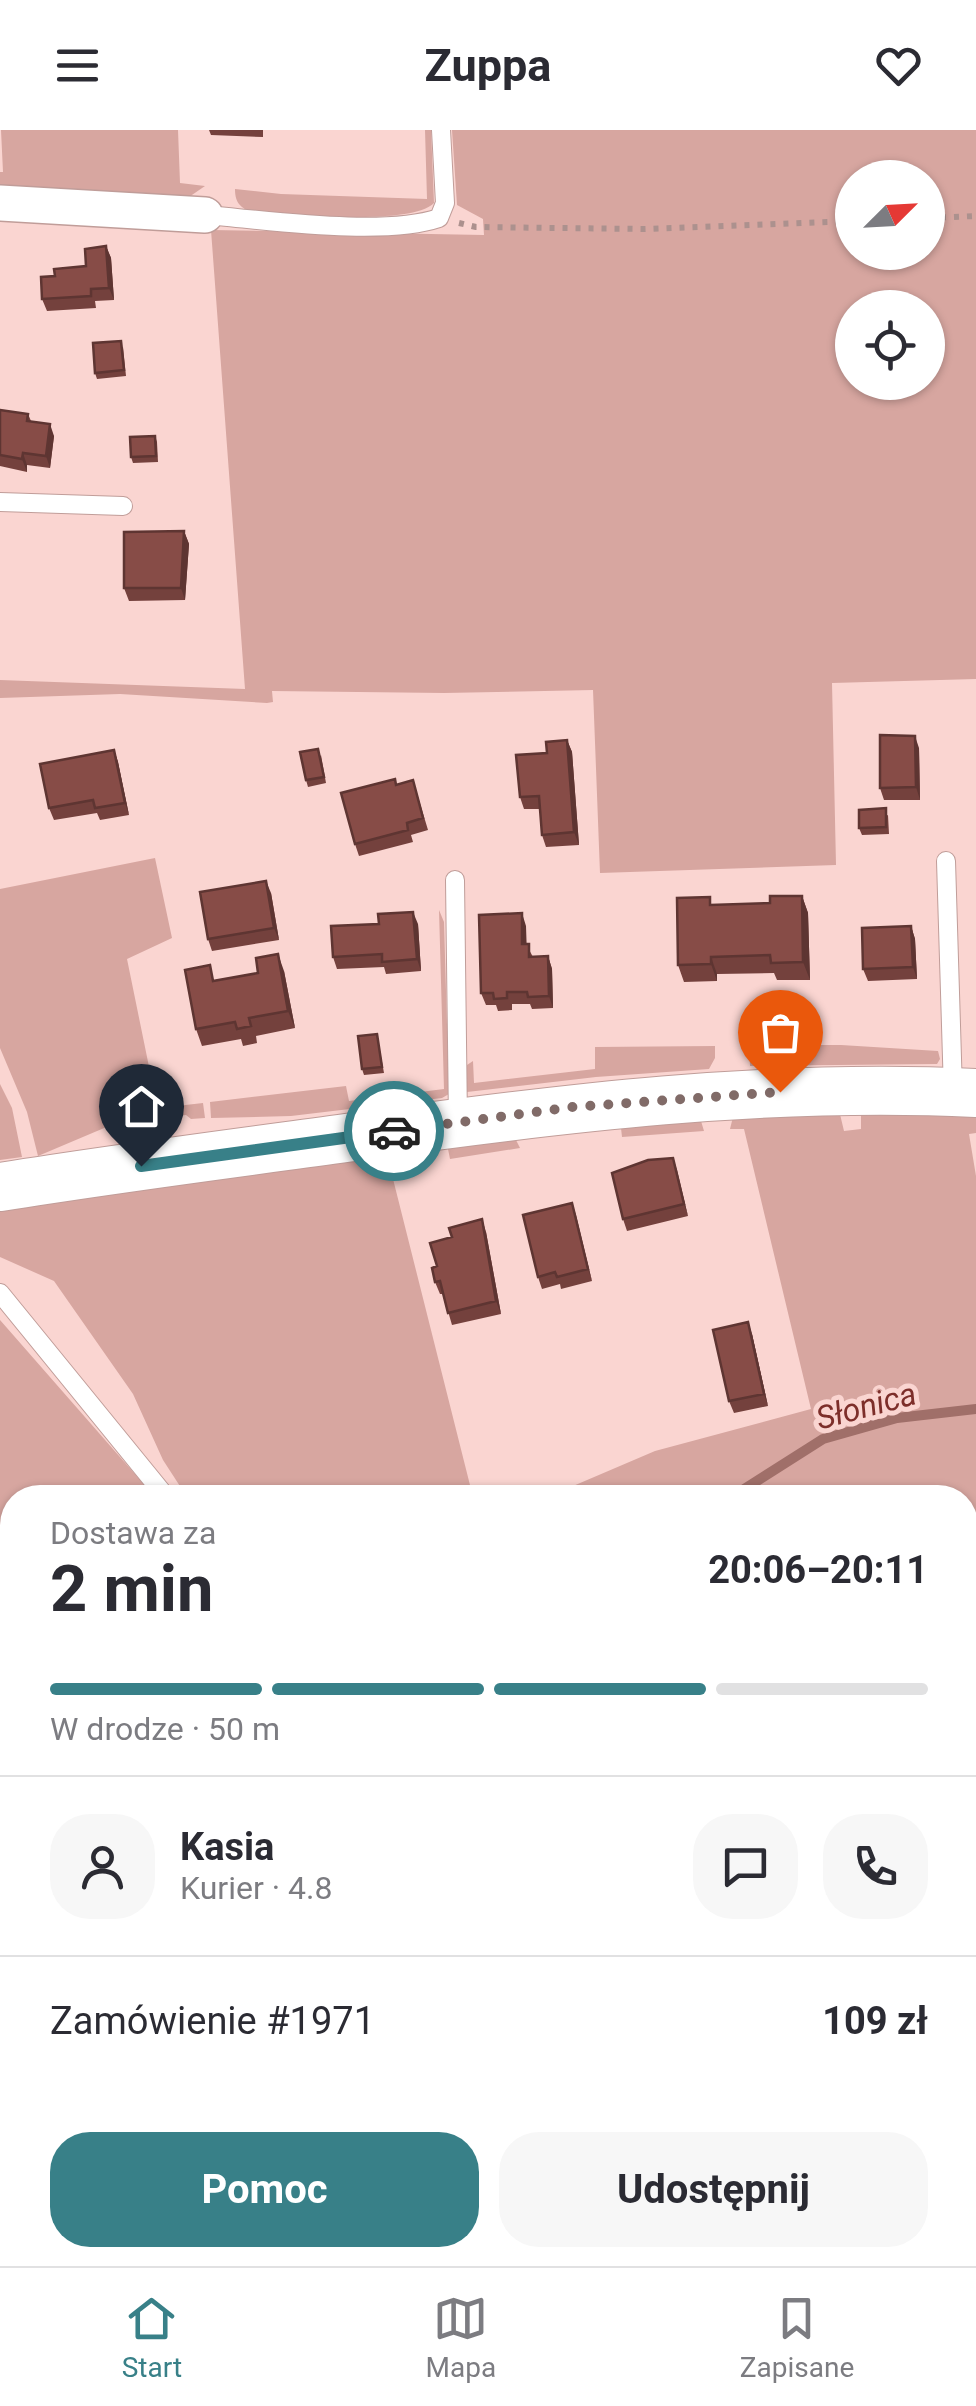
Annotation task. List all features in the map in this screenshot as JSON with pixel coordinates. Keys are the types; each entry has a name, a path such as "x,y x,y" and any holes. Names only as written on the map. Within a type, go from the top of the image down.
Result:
{"street":[{"path":"0,203 206,215"},
{"path":"0,1187 592,1105 714,1095 862,1090 964,1092"}],"lane":[{"path":"206,215 314,224 399,225 439,218 444,203 441,130"},
{"path":"0,502 123,506"},
{"path":"946,861 964,1092"},
{"path":"455,880 458,1122"},
{"path":"0,1293 156,1485"}],"path":[{"path":"945,217 976,216"},
{"path":"439,218 476,227 644,229 835,222"}],"shaded area":[{"path":"1,130 178,130 180,183 205,186 189,197 0,194"},
{"path":"425,130 431,130 434,203 421,210 377,217 253,214 236,198 235,189 427,199"},
{"path":"452,130 976,130 976,679 832,683 836,865 600,873 593,690 272,691 273,702 267,703 120,694 0,698 0,680 245,689 211,230 484,235 483,219 457,205"},
{"path":"155,858 172,938 127,959 156,1101 168,1107 203,1103 205,1118 191,1119 186,1115 116,1123 38,1156 27,1112 0,1048 0,889"},
{"path":"439,910 444,922 449,1094 291,1116 211,1118 210,1102 346,1086 349,1101 444,1089"},
{"path":"749,1045 938,1051 940,1059 937,1064 750,1066"},
{"path":"715,1046 715,1058 709,1069 467,1092 467,1065 473,1061 474,1083 595,1069 595,1047"},
{"path":"0,1084 12,1108 22,1157 0,1160"},
{"path":"976,1108 976,1133 969,1134 976,1176 976,1485 575,1485 655,1451 811,1409 744,1129 730,1129 734,1113 839,1110 844,1131 861,1129 861,1113"},
{"path":"620,1119 701,1121 704,1131 622,1137"},
{"path":"504,1132 520,1148 450,1159 447,1144"},
{"path":"420,1145 427,1163 391,1171 470,1485 179,1485 163,1460 133,1394 54,1281 0,1257 0,1204 192,1183"},
{"path":"0,1320 144,1485 0,1485"}],"building":[{"path":"106,246 109,288 91,289 91,296 42,299 41,277 55,276 54,269 86,266 85,249"},
{"path":"121,341 124,370 95,373 93,343"},
{"path":"0,410 28,414 27,421 50,424 46,456 23,453 22,459 0,455"},
{"path":"155,436 156,456 131,457 130,437"},
{"path":"184,531 181,588 124,588 124,532"},
{"path":"880,735 915,736 916,787 880,788"},
{"path":"567,740 574,832 542,835 539,796 520,797 516,755 547,753 546,742"},
{"path":"318,749 324,777 306,780 300,752"},
{"path":"114,750 125,803 95,808 93,800 49,808 40,764"},
{"path":"395,779 396,785 413,780 423,818 407,823 408,830 355,844 341,793"},
{"path":"886,808 886,827 859,828 859,810"},
{"path":"266,881 274,928 208,939 200,892"},
{"path":"770,896 802,896 803,962 771,963 770,955 711,957 711,964 678,965 677,898 710,897 710,905 770,903"},
{"path":"413,912 417,959 382,962 382,954 333,957 331,926 379,924 378,914"},
{"path":"522,913 522,944 529,944 529,957 548,956 549,996 507,992 507,998 494,999 493,993 481,993 479,915"},
{"path":"911,926 913,967 863,969 862,928"},
{"path":"278,954 288,1011 249,1018 251,1026 237,1029 235,1022 196,1029 185,970 210,965 213,981 258,973 256,958"},
{"path":"377,1034 382,1067 362,1069 358,1036"},
{"path":"673,1158 684,1204 623,1219 612,1173 648,1160"},
{"path":"572,1203 588,1269 557,1277 555,1272 538,1277 523,1215"},
{"path":"482,1219 496,1301 448,1313 440,1281 435,1282 432,1268 437,1266 430,1243 452,1237 449,1228"},
{"path":"748,1322 764,1394 729,1401 713,1330"}],"waterway":[{"name":"Słonica","path":"751,1485 823,1439 897,1418 976,1409"}],"way so far":[{"path":"394,1131 573,1107 780,1092"}],"route":[{"path":"141,1166 394,1131"}]}
